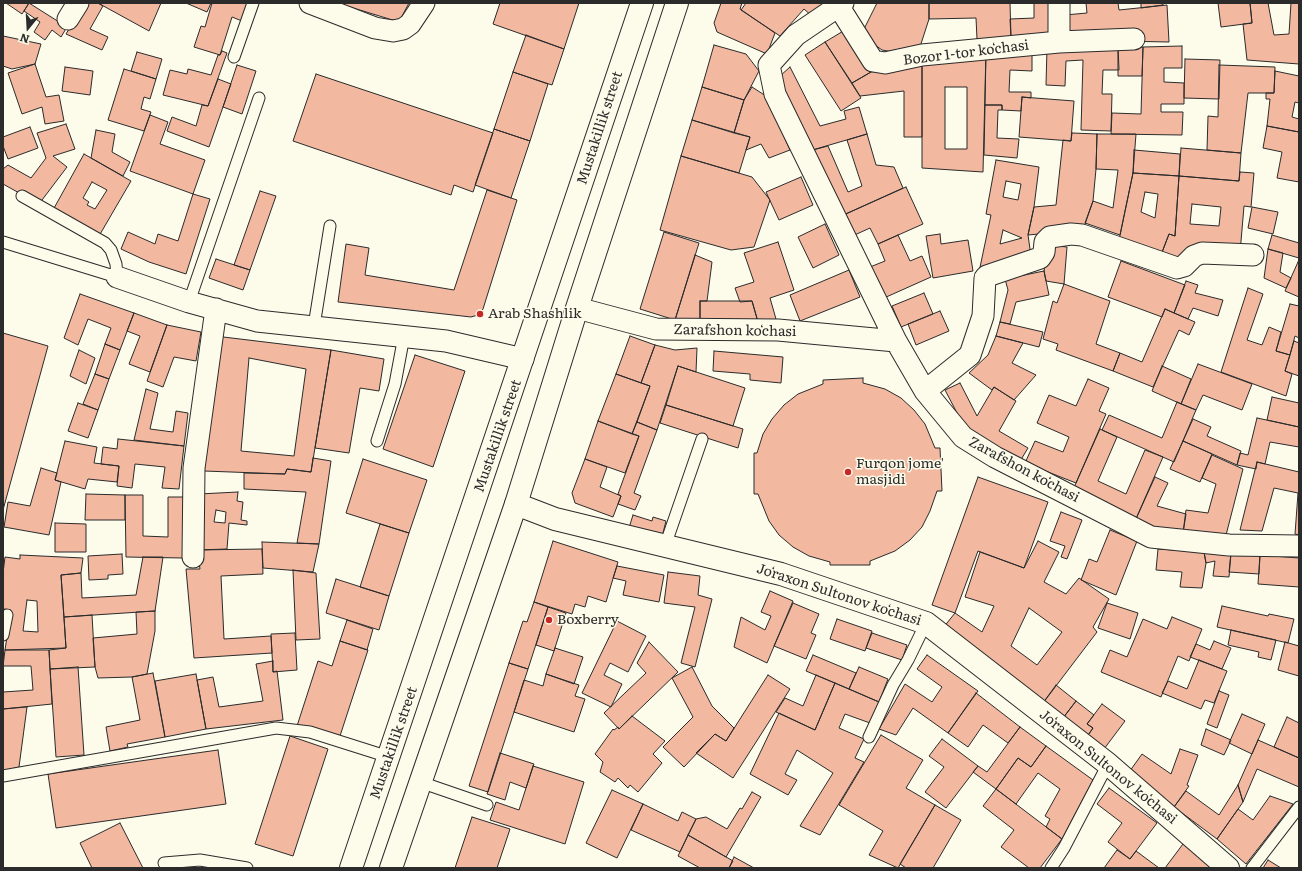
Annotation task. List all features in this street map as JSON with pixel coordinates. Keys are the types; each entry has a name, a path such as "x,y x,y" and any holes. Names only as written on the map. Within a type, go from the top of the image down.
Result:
{"main road":[{"name":"Mustakillik street","path":"351,868 524,359 642,3"},
{"path":"391,868 516,504 577,308 677,3"},
{"name":"Joʻraxon Sultonov koʻchasi","path":"516,504 555,519 781,574 926,623 1108,764 1228,868"}],"street":[{"path":"310,3 375,28 393,31 403,29 410,24 424,3"},
{"path":"1059,3 1059,42"},
{"path":"841,5 796,35 768,65 775,94 896,341"},
{"name":"Bozor 1-tor koʻchasi","path":"841,5 873,61 885,63 922,55 1059,42 1134,39"},
{"path":"925,391 970,355 983,316 985,278 1040,258 1044,252 1045,242 1050,236 1071,234 1082,235 1177,268 1184,266 1194,256 1202,253 1253,255"},
{"path":"117,277 189,302 257,320 446,341 524,359"},
{"name":"Zarafshon koʻchasi","path":"577,308 656,329 778,330 896,341 925,391 963,437 995,457 1151,537 1229,545 1299,546"},
{"path":"193,557 194,468 216,309"}],"lane":[{"path":"234,57 253,3"},
{"path":"189,302 259,98"},
{"path":"3,242 117,277 116,264 111,250 105,243 22,196"},
{"path":"314,326 330,226"},
{"path":"377,441 395,384 404,336"},
{"path":"665,546 702,439"},
{"path":"3,635 7,615"},
{"path":"869,737 892,684 908,660 926,623"},
{"path":"3,776 276,728 310,732 389,757"},
{"path":"1051,868 1064,848 1108,764"},
{"path":"420,782 487,805"},
{"path":"1252,868 1299,807"},
{"path":"164,863 200,860 247,868"}],"building":[{"path":"6,3 29,3 22,14"},
{"path":"29,3 67,27 61,37 52,30 45,40 34,32 40,22 24,11"},
{"path":"85,3 98,3 103,6 90,29 108,37 102,50 66,34"},
{"path":"98,3 161,3 149,31"},
{"path":"186,3 211,3 207,12"},
{"path":"212,3 247,3 242,21 232,17 220,55 194,47 201,26 205,27"},
{"path":"337,3 409,3 399,22"},
{"path":"500,3 579,3 564,49 493,24"},
{"path":"721,3 742,3 740,9 775,33 767,54 717,32 714,23"},
{"path":"746,3 824,3 826,5 814,18 804,9 780,36 741,10"},
{"path":"877,3 929,3 929,19 919,50 899,53 882,50 861,35"},
{"path":"929,3 1010,3 1011,38 977,39 976,18 929,19"},
{"path":"1034,3 1051,3 1052,38 1011,38 1010,19 1034,18"},
{"path":"1086,3 1118,3 1119,10 1167,5 1169,42 1067,40 1065,15 1087,13"},
{"path":"1141,3 1163,3 1163,5 1141,8"},
{"path":"1218,3 1250,3 1252,23 1221,27"},
{"path":"1250,3 1268,3 1274,35 1289,34 1291,3 1299,3 1299,64 1247,60 1243,24 1252,23"},
{"path":"845,30 871,72 852,83 825,42"},
{"path":"526,35 564,49 552,85 513,72"},
{"path":"3,36 41,44 35,64 12,69 3,66"},
{"path":"825,42 861,98 841,111 805,55"},
{"path":"714,45 746,54 759,71 744,100 702,87"},
{"path":"1118,46 1143,47 1142,76 1118,76"},
{"path":"1118,46 1119,70 1103,70 1102,94 1112,94 1111,131 1081,130 1083,60 1066,61 1065,86 1046,85 1047,48"},
{"path":"1182,46 1182,68 1164,68 1164,82 1184,83 1184,104 1161,104 1161,112 1183,112 1182,135 1111,134 1112,113 1141,114 1143,47"},
{"path":"222,51 227,53 208,106 163,95 170,70 187,74 188,69 211,75 218,55 220,55"},
{"path":"986,51 983,172 922,168 922,58","holes":["945,87 967,87 967,149 945,149"]},
{"path":"986,51 1032,52 1032,71 1010,70 1009,92 1031,92 1031,98 1022,97 1021,111 1002,110 1002,105 985,105"},
{"path":"137,52 162,59 156,79 131,71"},
{"path":"1185,59 1220,60 1219,99 1184,98"},
{"path":"35,64 46,97 59,95 64,121 45,124 42,107 22,114 8,73"},
{"path":"922,64 922,137 904,137 904,91 860,96 852,83 871,72"},
{"path":"237,65 256,71 242,114 223,107"},
{"path":"1219,65 1275,67 1274,93 1248,93 1241,153 1207,150 1208,116 1218,117"},
{"path":"65,67 93,71 90,95 62,91"},
{"path":"790,67 820,126 846,119 844,111 859,107 867,134 809,151 782,97 780,76"},
{"path":"124,69 156,79 150,99 144,97 141,109 151,112 144,131 108,120"},
{"path":"1275,71 1299,76 1299,103 1295,102 1292,117 1299,119 1299,132 1267,126 1270,99 1266,99 1266,93 1274,93"},
{"path":"513,72 548,84 530,141 494,129"},
{"path":"316,74 493,133 473,192 454,185 451,195 293,141"},
{"path":"218,79 231,84 209,147 167,131 172,117 196,126 202,105 208,106"},
{"path":"702,87 744,100 734,133 692,120"},
{"path":"752,87 766,96 790,150 769,158 761,144 746,150 750,137 734,133 744,100"},
{"path":"1022,97 1074,101 1071,141 1019,137"},
{"path":"985,105 1002,105 1002,110 998,110 997,138 1019,139 1017,158 984,155"},
{"path":"150,115 168,122 160,144 205,160 193,194 130,171"},
{"path":"692,120 750,137 739,173 681,156"},
{"path":"66,124 75,149 53,156 67,167 39,204 3,184 3,169 8,165 31,178 46,158 37,133"},
{"path":"1267,126 1299,132 1299,182 1277,178 1282,152 1263,148"},
{"path":"30,127 38,148 8,159 3,146 3,137"},
{"path":"494,129 530,141 511,198 475,185"},
{"path":"96,130 115,134 112,152 130,162 123,176 91,158"},
{"path":"1072,133 1097,134 1093,201 1083,230 1028,235 1034,207 1056,205 1063,140 1071,141"},
{"path":"867,134 876,165 894,167 903,188 839,217 809,151 828,146 848,192 862,186 847,140"},
{"path":"1097,134 1136,134 1133,173 1120,235 1085,223 1093,201 1113,208 1118,170 1096,169"},
{"path":"1181,148 1241,153 1239,181 1179,176"},
{"path":"1134,150 1180,154 1179,176 1133,173"},
{"path":"84,154 131,181 99,236 53,210","holes":["92,182 107,190 95,209 87,205 89,202 83,198"]},
{"path":"681,156 752,177 770,200 754,247 731,250 660,230"},
{"path":"996,160 1039,167 1034,207 1028,235 1031,256 979,272 991,215 986,214","holes":["1006,181 1021,184 1018,200 1003,197","1003,230 1022,238 1000,244"]},
{"path":"1240,172 1254,173 1251,207 1244,206 1240,253 1181,263 1161,255 1169,234 1175,236 1179,176 1239,181","holes":["1192,204 1221,207 1219,226 1190,224"]},
{"path":"1133,173 1179,176 1175,236 1169,234 1161,255 1119,240","holes":["1145,192 1158,194 1155,218 1141,212"]},
{"path":"801,177 813,205 779,220 766,192"},
{"path":"906,187 923,224 878,244 870,228 848,238 839,217"},
{"path":"487,190 517,200 483,309 478,315 471,317 338,302 346,244 369,248 365,275 454,290"},
{"path":"260,191 276,196 250,270 234,265"},
{"path":"193,194 210,199 186,274 149,262 121,249 128,232 155,244 158,234 178,241"},
{"path":"1252,207 1278,212 1273,234 1248,228"},
{"path":"825,224 839,255 813,268 798,237"},
{"path":"664,232 699,243 675,320 640,309"},
{"path":"940,234 941,244 968,240 973,271 933,278 926,236"},
{"path":"898,235 910,261 922,256 931,277 884,298 870,267 885,261 878,244"},
{"path":"1272,235 1299,243 1299,258 1268,249"},
{"path":"778,242 794,290 770,298 778,326 760,329 752,301 740,302 735,288 754,282 744,253"},
{"path":"1048,245 1067,247 1064,284 1046,281 1044,271"},
{"path":"1268,249 1283,253 1280,272 1291,278 1286,288 1264,278"},
{"path":"695,255 712,262 707,301 700,301 700,324 675,320"},
{"path":"216,259 250,270 243,290 209,278"},
{"path":"1121,261 1185,285 1174,313 1165,309 1162,317 1108,297"},
{"path":"1298,262 1299,263 1299,297 1285,291"},
{"path":"849,270 860,297 800,321 790,295"},
{"path":"1044,271 1049,295 1016,302 1010,324 1000,322 1008,290 1005,279"},
{"path":"1186,281 1198,285 1195,293 1223,300 1218,316 1193,308 1188,319 1174,313"},
{"path":"1064,284 1110,301 1096,344 1120,353 1113,371 1056,350 1058,344 1043,339 1053,301 1057,303"},
{"path":"1248,288 1263,294 1247,340 1262,345 1269,327 1281,332 1276,351 1290,355 1285,371 1292,374 1286,396 1221,372"},
{"path":"924,293 933,314 901,327 892,306"},
{"path":"80,294 134,313 120,350 105,344 111,328 88,319 78,345 64,338"},
{"path":"700,301 752,301 760,329 700,329"},
{"path":"1290,304 1299,306 1299,338 1295,336 1290,355 1276,351"},
{"path":"1165,309 1195,322 1189,335 1179,330 1153,387 1113,371 1120,353 1142,362"},
{"path":"940,311 949,331 916,345 908,324"},
{"path":"134,313 167,325 150,372 129,364 140,336 127,331"},
{"path":"1000,322 1043,332 1039,347 996,336"},
{"path":"167,325 201,332 196,361 174,357 163,387 147,381"},
{"path":"3,333 48,346 3,510"},
{"path":"215,336 331,350 311,472 287,469 285,474 204,471","holes":["249,358 306,369 294,456 241,451"]},
{"path":"630,336 655,345 641,383 616,374"},
{"path":"996,336 1023,343 1012,363 1036,375 1014,400 994,387 992,390 969,373 988,355"},
{"path":"1294,341 1299,343 1299,376 1285,371"},
{"path":"105,344 120,350 109,379 95,374"},
{"path":"655,345 675,350 697,348 696,372 678,366 657,430 637,422 650,386 641,383"},
{"path":"79,350 95,358 86,384 70,376"},
{"path":"331,350 384,359 379,391 360,388 349,453 315,448"},
{"path":"714,351 783,357 781,383 750,380 750,374 713,371"},
{"path":"415,355 465,371 433,467 383,449"},
{"path":"1198,364 1252,384 1242,410 1203,395 1196,410 1181,404"},
{"path":"678,366 745,388 733,426 666,405"},
{"path":"1162,366 1191,379 1181,404 1152,391"},
{"path":"95,374 109,379 98,410 83,404"},
{"path":"616,374 650,386 632,434 598,421"},
{"name":"Furqon jome' masjidi","path":"863,378 863,383 885,389 901,398 914,410 925,424 935,448 940,448 942,491 937,491 930,511 922,527 910,540 895,551 870,561 870,565 830,565 830,562 809,556 793,547 779,535 769,521 758,494 754,494 754,453 757,453 763,434 772,419 784,405 798,394 823,384 823,380"},
{"path":"1088,379 1109,388 1099,411 1106,414 1076,483 1025,463 1035,441 1063,452 1069,437 1037,423 1049,395 1076,406"},
{"path":"960,383 977,416 994,387 1016,401 999,431 1028,448 1019,463 967,432 945,390"},
{"path":"146,389 158,393 150,429 173,432 176,411 188,413 184,446 134,440"},
{"path":"1272,397 1299,403 1299,427 1267,420"},
{"path":"1177,402 1196,410 1174,462 1102,430 1109,415 1162,438"},
{"path":"78,403 98,410 88,438 68,431"},
{"path":"666,405 743,429 738,448 660,423"},
{"path":"1257,418 1299,427 1299,447 1270,442 1265,464 1257,462 1256,469 1237,465 1240,453 1248,455"},
{"path":"1193,419 1211,427 1207,436 1241,451 1237,465 1183,441"},
{"path":"598,421 639,436 625,473 585,459"},
{"path":"637,422 657,430 634,493 641,496 635,510 618,504 621,496 618,494 639,436 632,434"},
{"path":"1100,429 1117,437 1098,481 1126,494 1145,450 1163,457 1135,521 1072,492"},
{"path":"118,439 184,446 179,489 162,488 165,467 135,464 132,488 117,486 119,466 101,464 103,447 117,449"},
{"path":"65,441 97,447 94,463 119,466 117,482 88,479 85,489 55,480"},
{"path":"1183,441 1212,454 1200,482 1170,469"},
{"path":"1212,455 1243,469 1225,539 1183,533 1186,510 1208,513 1216,484 1202,478"},
{"path":"313,458 331,461 319,544 297,543 306,492 244,489 244,473 285,474 287,469 311,472"},
{"path":"363,459 427,480 409,533 346,513"},
{"path":"585,459 607,467 600,487 621,496 613,517 575,503 572,493"},
{"path":"1257,462 1299,472 1299,535 1295,534 1298,493 1274,488 1262,531 1240,530"},
{"path":"41,468 57,473 55,480 61,482 49,535 4,527 8,502 30,506"},
{"path":"978,477 1048,502 1024,568 978,551 955,613 932,605"},
{"path":"1155,477 1168,483 1157,506 1186,514 1183,533 1149,527 1135,521"},
{"path":"238,492 237,501 243,502 241,520 247,521 247,525 229,523 227,549 197,550 199,494","holes":["216,510 226,512 225,523 214,522"]},
{"path":"86,494 125,495 125,520 85,520"},
{"path":"125,495 143,495 143,536 168,537 168,497 184,497 183,558 126,557"},
{"path":"1061,512 1082,520 1067,559 1061,557 1065,546 1050,541"},
{"path":"633,515 652,521 653,517 666,521 661,541 628,531"},
{"path":"55,523 86,524 86,552 55,552"},
{"path":"380,524 409,533 389,596 360,587"},
{"path":"1110,530 1137,541 1116,595 1081,580 1089,559 1097,562"},
{"path":"553,541 618,562 606,602 588,596 585,607 575,604 572,614 534,602"},
{"path":"1038,541 1059,552 1044,582 1066,594 1079,578 1109,599 1093,627 1097,632 1040,707 939,633 955,613 982,632 994,606 965,597 980,552 1024,568","holes":["1029,608 1062,632 1037,665 1011,646"]},
{"path":"262,542 319,544 313,572 263,568"},
{"path":"262,549 263,574 221,576 224,639 271,636 272,653 194,658 186,569 200,569 197,550"},
{"path":"1158,549 1204,552 1206,563 1202,588 1180,587 1182,572 1156,570"},
{"path":"1204,552 1231,553 1229,577 1213,576 1215,561 1206,563"},
{"path":"1231,553 1260,555 1259,574 1229,572"},
{"path":"122,554 123,574 108,575 108,579 89,580 88,556"},
{"path":"20,555 83,558 81,573 61,575 66,648 5,650 11,610 3,609 3,573 5,557 20,559","holes":["27,600 37,601 38,632 23,631"]},
{"path":"1260,555 1299,558 1299,587 1258,584"},
{"path":"143,557 163,557 155,611 64,617 61,575 81,573 82,598 136,595"},
{"path":"617,566 664,575 659,602 623,595 626,581 613,578"},
{"path":"293,570 316,573 320,639 296,640"},
{"path":"668,572 700,576 698,595 712,599 695,667 681,663 695,607 664,603"},
{"path":"336,579 389,596 379,630 326,613"},
{"path":"770,591 793,601 767,663 734,647 741,617 765,630 771,616 761,612"},
{"path":"534,602 548,607 528,669 509,663 523,621 527,622"},
{"path":"793,603 819,614 811,633 816,635 806,659 774,646"},
{"path":"1107,603 1138,613 1130,639 1098,628"},
{"path":"1222,606 1268,616 1269,614 1294,619 1288,643 1217,627"},
{"path":"548,607 566,613 554,651 536,645"},
{"path":"155,611 155,631 147,674 132,677 98,678 95,667 93,638 137,634 136,612"},
{"path":"92,615 95,667 50,669 49,650 66,648 64,617"},
{"path":"1172,617 1202,629 1189,661 1178,656 1161,697 1101,672 1110,650 1127,657 1143,619 1167,629"},
{"path":"837,619 872,631 865,651 830,639"},
{"path":"347,620 373,629 367,650 340,641"},
{"path":"617,621 646,636 628,672 610,663 604,675 622,684 611,707 582,693"},
{"path":"1231,630 1276,640 1271,660 1258,657 1259,652 1228,645"},
{"path":"295,633 297,670 273,672 271,634"},
{"path":"872,633 907,645 902,660 866,648"},
{"path":"340,641 368,650 339,739 297,726 318,661 332,666"},
{"path":"1214,641 1231,648 1222,669 1190,657 1196,644 1210,650"},
{"path":"649,642 678,672 619,729 604,713 646,673 637,663"},
{"path":"1285,642 1299,646 1299,676 1278,670"},
{"path":"555,648 583,657 574,684 546,674"},
{"path":"5,650 49,650 52,704 3,709 3,692 33,690 31,666 3,666"},
{"path":"813,655 856,673 849,689 806,671"},
{"path":"927,655 978,691 948,733 913,708 896,735 879,729 905,684 932,702 942,687 917,669"},
{"path":"1199,660 1227,671 1214,703 1205,700 1201,709 1162,693 1168,681 1187,689"},
{"path":"273,661 273,672 277,671 283,720 206,729 197,680 213,677 219,707 263,701 256,664"},
{"path":"509,663 528,669 488,792 469,786"},
{"path":"78,667 84,755 56,757 50,669"},
{"path":"692,667 712,706 734,728 726,741 715,734 684,767 663,747 693,717 672,678"},
{"path":"859,667 888,679 879,702 849,689"},
{"path":"153,673 165,737 127,744 128,747 110,751 106,727 140,720 132,677"},
{"path":"196,674 206,729 165,737 155,681"},
{"path":"546,674 579,685 575,696 585,699 574,732 514,712 524,680 543,686"},
{"path":"768,675 790,689 733,778 696,753 715,734 726,741"},
{"path":"816,675 835,683 815,730 776,712 785,698 803,706"},
{"path":"835,683 879,702 870,723 845,714 839,728 864,739 855,758 864,762 820,835 800,826 833,773 797,750 785,774 797,780 788,795 750,774 779,713 815,730"},
{"path":"1056,685 1076,701 1060,722 1040,707"},
{"path":"1219,691 1229,695 1217,728 1207,724"},
{"path":"976,693 1020,727 1008,743 983,725 968,747 948,733"},
{"path":"1076,701 1094,715 1087,724 1093,728 1084,741 1060,722"},
{"path":"1102,704 1125,721 1101,753 1084,741 1093,728 1087,724"},
{"path":"27,707 19,767 3,771 3,709"},
{"path":"1242,714 1265,724 1252,754 1229,743"},
{"path":"632,716 665,741 653,754 662,763 638,792 630,785 628,788 618,778 615,782 600,772 603,762 595,754 613,729 614,730 618,727 619,729"},
{"path":"1287,717 1299,723 1299,758 1274,747"},
{"path":"1020,727 1046,746 1031,767 1018,758 996,789 973,772 978,766 987,772"},
{"path":"1206,729 1231,740 1224,755 1201,745"},
{"path":"881,735 923,760 906,788 935,805 898,868 869,855 883,831 839,805"},
{"path":"290,736 328,749 293,856 255,844"},
{"path":"942,739 978,766 946,808 925,792 944,767 929,756"},
{"path":"1258,740 1299,758 1299,787 1257,769 1243,802 1238,785"},
{"path":"1046,746 1093,780 1062,839 1046,827 1050,819 1045,816 1060,789 1038,773 1016,804 996,789 1018,758 1031,767"},
{"path":"1180,749 1198,755 1187,785 1189,786 1174,807 1127,775 1142,754 1171,774"},
{"path":"218,750 226,804 56,828 48,774"},
{"path":"500,753 534,764 526,788 510,782 505,800 487,794"},
{"path":"533,766 584,782 565,844 490,820 496,802 519,810"},
{"path":"1238,785 1243,802 1217,839 1174,807 1186,791 1219,815"},
{"path":"1109,788 1157,823 1130,859 1108,842 1122,823 1097,804"},
{"path":"996,789 1062,839 1040,868 1029,868 1001,847 1014,830 983,806"},
{"path":"612,790 643,804 617,858 586,843"},
{"path":"752,792 761,797 726,857 688,835 696,819 706,817 727,829 740,808 742,809"},
{"path":"1270,796 1293,804 1246,864 1217,839 1238,809 1253,820"},
{"path":"643,804 678,821 682,812 696,819 680,852 631,830"},
{"path":"935,805 961,820 933,868 906,868 900,864"},
{"path":"472,817 510,829 497,868 455,868"},
{"path":"120,823 143,868 92,868 80,843"},
{"path":"688,835 733,861 729,868 700,868 678,856"},
{"path":"1183,844 1215,868 1165,868"},
{"path":"1117,850 1130,859 1136,851 1159,868 1104,868"},
{"path":"734,857 754,868 729,868"},
{"path":"1268,860 1281,868 1263,868"}],"place":[{"name":"Arab Shashlik","path":"480,314"},
{"name":"Furqon jome' masjidi","path":"848,472"},
{"name":"Boxberry","path":"549,620"}]}
